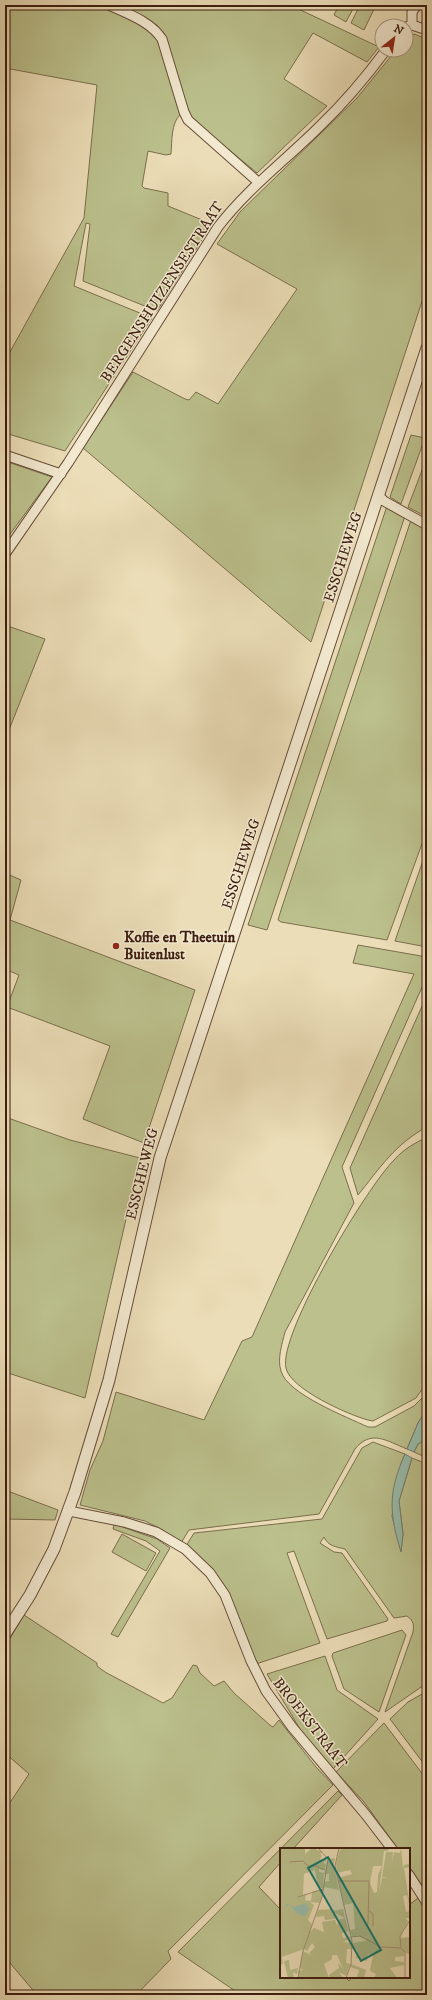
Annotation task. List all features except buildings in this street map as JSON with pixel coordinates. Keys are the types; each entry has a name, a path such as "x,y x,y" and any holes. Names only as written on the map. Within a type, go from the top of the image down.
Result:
{"street":[{"path":"109,5 146,23 157,32 162,39 184,112 188,120 258,182"},
{"path":"411,18 412,12 417,5"},
{"path":"414,27 427,30"},
{"name":"BERGENSHUIZENSESTRAAT","path":"5,554 61,474 218,227 235,204 344,102 380,58"},
{"name":"ESSCHEWEG","path":"5,1634 37,1583 54,1549 69,1511 109,1380 160,1158 427,348"},
{"path":"5,455 61,474"},
{"path":"379,496 384,501 427,525"},
{"name":"BROEKSTRAAT","path":"69,1511 134,1524 156,1532 185,1549 210,1573 225,1595 251,1661 266,1691 292,1727 366,1815 391,1848"},
{"path":"410,1878 427,1903"}],"green space":[{"path":"5,5 100,5 151,29 157,37 180,115 177,118 173,128 171,154 166,155 148,151 142,186 144,188 168,193 168,206 212,224 157,311 83,281 90,224 86,223 74,286 152,318 65,451 5,433 5,361 84,218 97,85 5,68"},
{"path":"130,5 290,5 374,45 374,53 367,62 313,33 284,79 327,106 257,173 191,118 161,31 157,25 128,10"},
{"path":"339,5 355,5 346,22 334,15"},
{"path":"360,5 376,5 364,30 351,23"},
{"path":"414,34 427,39 427,286 311,642 83,448 133,372 185,399 189,400 196,392 218,404 297,289 217,244 240,212 357,98 390,58 414,58"},
{"path":"411,435 425,438 401,504 390,497"},
{"path":"427,457 427,517 408,507"},
{"path":"5,461 52,477 5,541"},
{"path":"387,506 405,516 267,930 248,925"},
{"path":"411,520 427,528 427,830 387,940 281,922 278,920 281,910"},
{"path":"5,625 45,639 5,740"},
{"path":"427,849 427,947 395,941"},
{"path":"5,873 21,880 10,920 195,990 144,1143 83,1119 110,1046 7,1007 19,975 5,969"},
{"path":"358,945 427,957 427,976 342,1167 354,1203 285,1332 280,1352 280,1366 286,1380 294,1388 319,1404 368,1427 375,1427 414,1406 427,1393 427,1409 418,1423 407,1449 380,1438 367,1439 361,1443 355,1449 319,1514 189,1530 181,1543 161,1529 145,1521 80,1505 90,1470 103,1441 116,1392 204,1420 242,1341 252,1337 414,974 353,963"},
{"path":"427,995 427,1127 416,1133 397,1149 381,1166 358,1195 350,1168"},
{"path":"8,1118 70,1140 140,1158 85,1398 5,1372 5,1131"},
{"path":"427,1137 427,1382 416,1398 373,1421 335,1407 321,1400 298,1384 290,1376 286,1368 287,1350 296,1325 327,1260 365,1198 398,1155 410,1146"},
{"path":"427,1439 427,1458 414,1452 418,1444"},
{"path":"373,1442 405,1454 401,1464 392,1516 401,1551 403,1534 399,1501 412,1458 427,1464 427,1683 385,1712 413,1632 413,1623 407,1616 394,1618 345,1549 335,1547 324,1537 320,1543 334,1552 342,1553 388,1619 387,1621 327,1639 294,1551 287,1553 320,1643 256,1664 225,1590 186,1546 194,1533 322,1519 362,1448"},
{"path":"5,1490 58,1510 55,1520 5,1519"},
{"path":"114,1524 157,1539 170,1548 118,1637 111,1634 160,1551 146,1541 113,1529"},
{"path":"122,1534 156,1553 146,1571 112,1552"},
{"path":"24,1615 97,1663 97,1666 105,1672 163,1703 172,1698 193,1665 197,1666 200,1673 214,1686 224,1681 234,1693 271,1726 273,1727 279,1720 316,1767 333,1785 168,1951 171,1959 136,1995 37,1995 5,1957 5,1810 29,1774 5,1753 5,1647"},
{"path":"402,1630 406,1635 379,1712 344,1689 332,1656 333,1653"},
{"path":"325,1656 337,1690 378,1719 333,1769 300,1729 267,1674"},
{"path":"422,1694 427,1707 427,1768 390,1719 408,1702"},
{"path":"384,1723 427,1780 427,1893 410,1868 410,1848 397,1848 364,1802 336,1772"},
{"path":"338,1791 342,1795 294,1848 281,1848"},
{"path":"280,1849 280,1863 259,1887 280,1909 280,1978 346,1978 349,1981 351,1978 410,1978 410,1904 418,1898 427,1912 427,1995 241,1995 178,1952"}],"shaded area":[{"path":"427,1409 427,1439 418,1444 414,1452 407,1449 418,1423"},
{"path":"405,1454 412,1458 399,1501 403,1534 401,1552 394,1526 392,1503 393,1491 399,1468"}],"place":[{"name":"Koffie en Theetuin Buitenlust","path":"116,946"}]}
